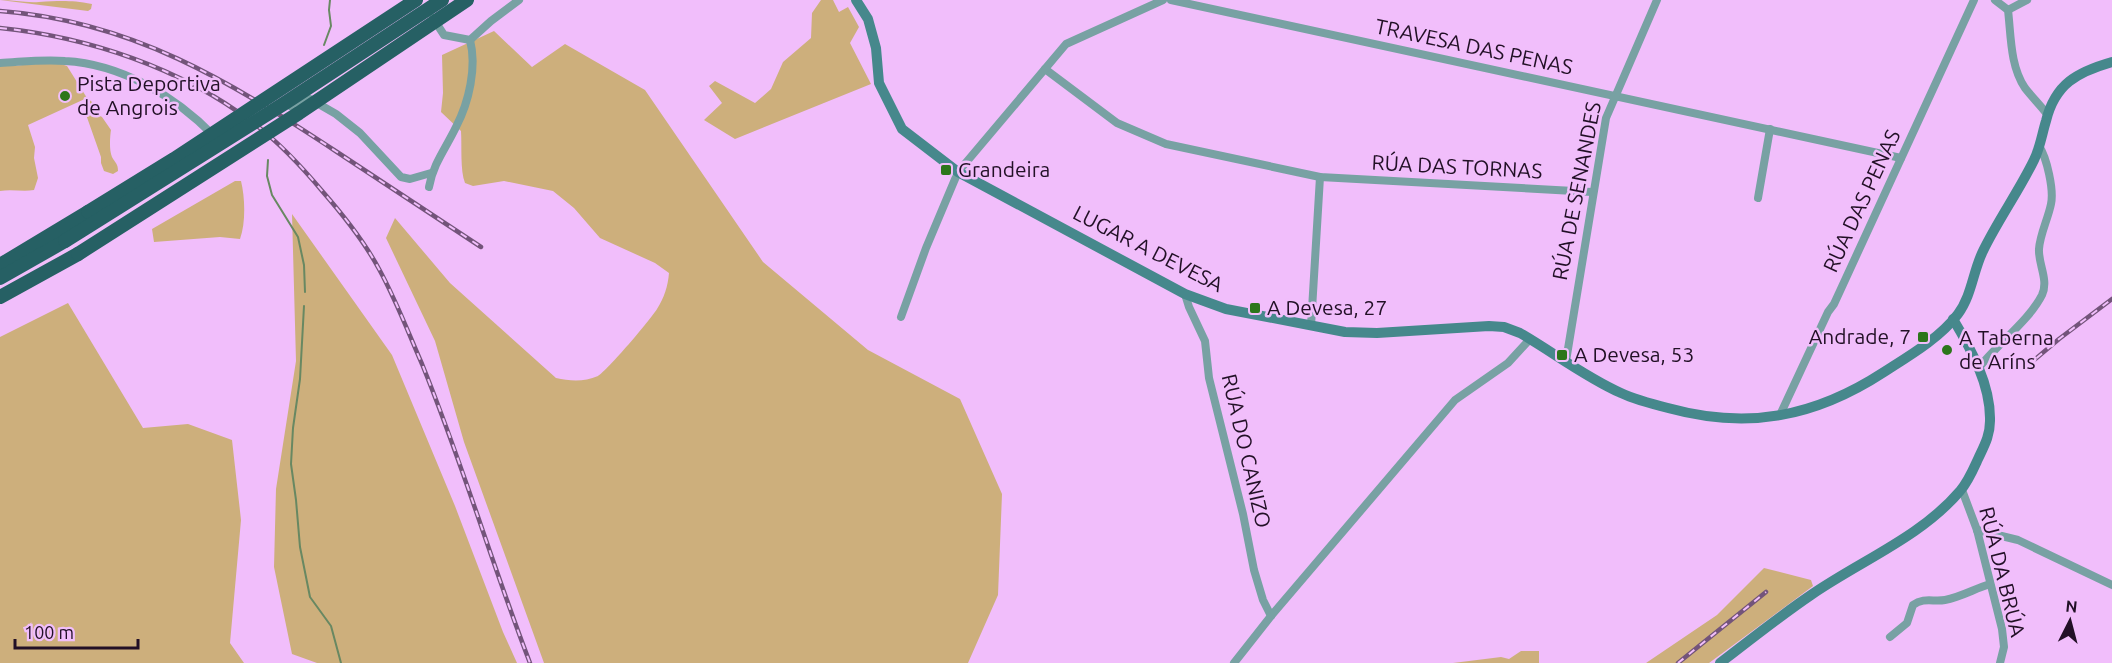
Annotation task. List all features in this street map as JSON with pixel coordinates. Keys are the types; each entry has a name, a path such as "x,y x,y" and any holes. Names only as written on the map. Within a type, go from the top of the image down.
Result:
{"highway":[{"path":"0,265 174,159 416,0"},
{"path":"0,278 65,241 285,103 442,0"},
{"path":"0,297 78,254 299,113 467,0"},
{"path":"0,306 61,263"}],"street":[{"path":"430,0 431,15 444,34 470,40"},
{"path":"470,40 519,0"},
{"name":"LUGAR A DEVESA","path":"856,0 868,20 876,48 879,83 902,129 958,172 1185,294 1226,309 1311,326 1366,333 1497,326 1512,329 1621,393 1689,414 1722,419 1780,415 1813,408 1845,395 1922,345 1953,319 1965,302 1982,251 2035,158 2053,99 2067,83 2082,72 2112,62"},
{"path":"901,317 926,248 958,172 1066,44 1163,0"},
{"name":"TRAVESA DAS PENAS","path":"1171,0 1901,158"},
{"name":"RÚA DE SENANDES","path":"1566,361 1603,129 1614,95 1657,0"},
{"name":"RÚA DAS PENAS","path":"1780,415 1828,312 1834,304 1974,0"},
{"path":"1995,0 2008,10 2012,49 2020,78 2025,88 2048,114"},
{"path":"2008,10 2027,0"},
{"path":"429,187 431,173 466,104 474,54 470,40"},
{"path":"0,63 67,61 111,69 132,77 176,104 208,129 225,147 298,102 310,99 336,114 360,134 401,177 410,179 431,173"},
{"name":"RÚA DAS TORNAS","path":"1045,69 1117,123 1166,144 1320,177 1593,192"},
{"path":"1758,198 1770,129"},
{"path":"1978,369 1987,356 2029,313 2043,293 2044,275 2039,250 2052,201 2045,156 2039,146"},
{"path":"1311,326 1320,177"},
{"name":"RÚA DO CANIZO","path":"1185,294 1205,341 1209,378 1244,514 1254,570 1263,600 1271,616"},
{"path":"1720,663 1811,594 1912,532 1962,490 1989,436 1990,419 1986,389 1972,354 1953,319"},
{"path":"1234,663 1271,616 1455,400 1508,363 1530,339"},
{"name":"RÚA DA BRÚA","path":"1962,490 1977,530 2002,629 2004,647 2000,663"},
{"path":"1977,530 2018,540 2112,585"},
{"path":"1890,637 1907,623 1913,604 1918,601 1945,600 1990,584"}],"shaded area":[{"path":"0,0 71,1 92,4 88,11"},
{"path":"821,0 833,0 839,12 848,7 859,27 850,43 871,84 735,139 704,120 722,103 709,86 715,81 755,103 771,89 783,62 811,38 812,13"},
{"path":"494,31 532,67 565,44 645,90 763,262 868,350 960,399 1002,494 998,595 968,663 544,663 464,442 435,341 386,238 395,218 450,283 556,378 566,380 593,378 610,365 657,309 668,283 669,273 655,263 600,238 574,208 553,191 504,181 473,186 465,183 461,131 441,112 442,55"},
{"path":"58,63 67,66 87,98 28,125 35,147 34,158 38,178 34,190 0,191 0,66"},
{"path":"87,99 94,104 95,113 102,117 111,130 110,151 118,171 113,174 104,171 101,163 101,157 83,106"},
{"path":"235,181 241,181 243,195 244,218 240,239 220,237 154,242 152,229"},
{"path":"292,214 392,355 517,663 317,663 292,654 274,567 276,489 296,361"},
{"path":"68,303 143,428 188,424 232,440 241,520 230,643 244,663 0,663 0,337"},
{"path":"1764,568 1811,580 1813,586 1709,663 1646,663 1717,615"},
{"path":"1521,651 1539,651 1539,663 1453,663 1501,657 1509,659"}],"waterway":[{"path":"324,45 331,26 330,0"},
{"path":"268,160 267,176 272,195 298,237 304,265 305,292"},
{"path":"304,306 300,379 293,428 291,464 300,547 310,597 331,626 341,663"}],"railway":[{"path":"0,11 48,17 93,27 136,41 178,59 257,101 481,247"},
{"path":"0,28 33,32 100,47 164,71 195,86 224,103 272,138 338,210 379,269 422,364 530,663"},
{"path":"2026,367 2112,299"},
{"path":"1678,663 1766,592"}],"place":[{"name":"Pista Deportiva de Angrois","path":"65,96"},
{"name":"Grandeira","path":"946,170"},
{"name":"A Devesa, 27","path":"1255,308"},
{"name":"Andrade, 7","path":"1923,337"},
{"name":"A Taberna de Aríns","path":"1947,350"},
{"name":"A Devesa, 53","path":"1562,355"}]}
